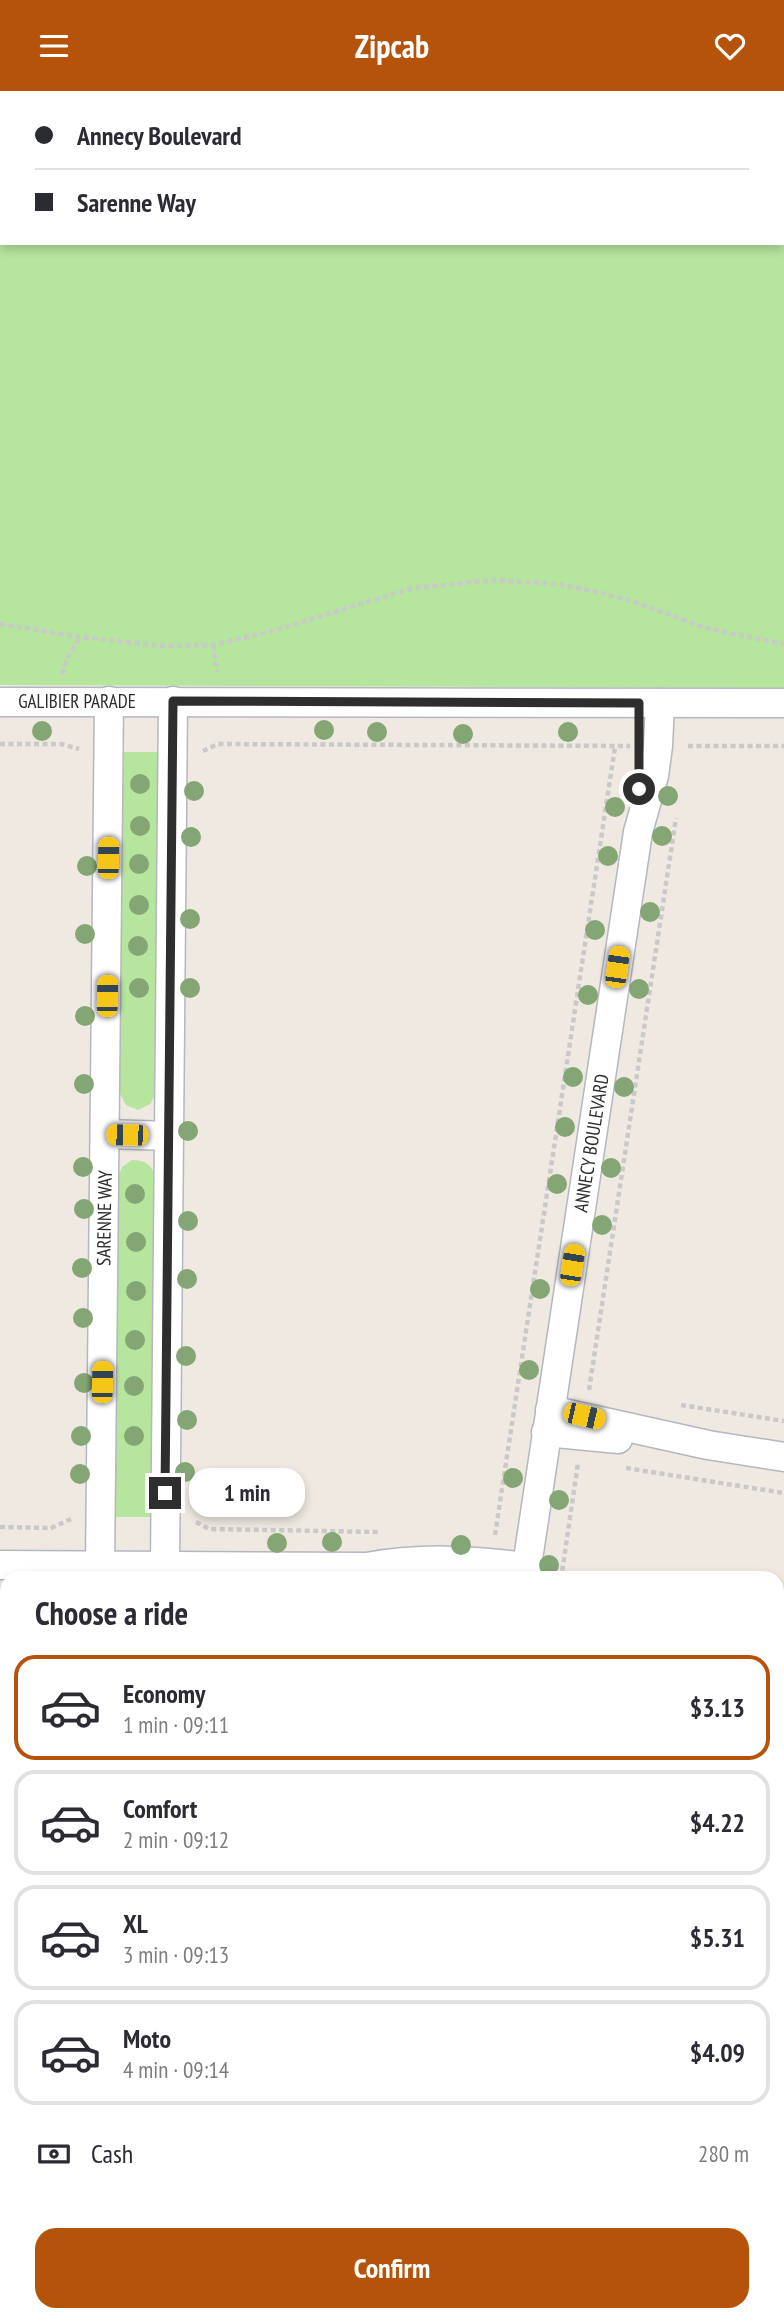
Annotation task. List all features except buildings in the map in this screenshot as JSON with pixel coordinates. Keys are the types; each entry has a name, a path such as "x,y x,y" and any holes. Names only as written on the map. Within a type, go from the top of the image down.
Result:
{"street":[{"name":"SARENNE WAY","path":"100,1567 108,701"},
{"path":"165,1567 173,701"},
{"name":"GALIBIER PARADE","path":"0,702 784,703"},
{"name":"ANNECY BOULEVARD","path":"526,1571 638,832 638,746 649,703"},
{"path":"106,1134 169,1136"},
{"path":"548,1421 784,1457"},
{"path":"0,1566 367,1567 403,1560 490,1562 519,1571"},
{"path":"367,1567 382,1571"}],"path":[{"path":"0,624 80,637 162,646 213,645 269,632 413,588 493,580 556,584 598,592 632,601 705,628 784,644"},
{"path":"0,744 61,744 80,750 108,748"},
{"path":"174,748 202,752 218,744 784,746"},
{"path":"490,1562 638,746"},
{"path":"685,759 687,746"},
{"path":"589,1391 677,814"},
{"path":"617,1467 784,1493"},
{"path":"0,1527 51,1528 72,1519"}],"green space":[{"path":"0,245 784,245 784,688 0,685"},
{"path":"123,752 160,752 156,1094 150,1104 138,1110 126,1105 119,1087"},
{"path":"132,1160 148,1164 155,1178 151,1517 115,1517 118,1178 122,1167"}],"route":[{"path":"165,1493 173,701 639,703 639,789"}]}
